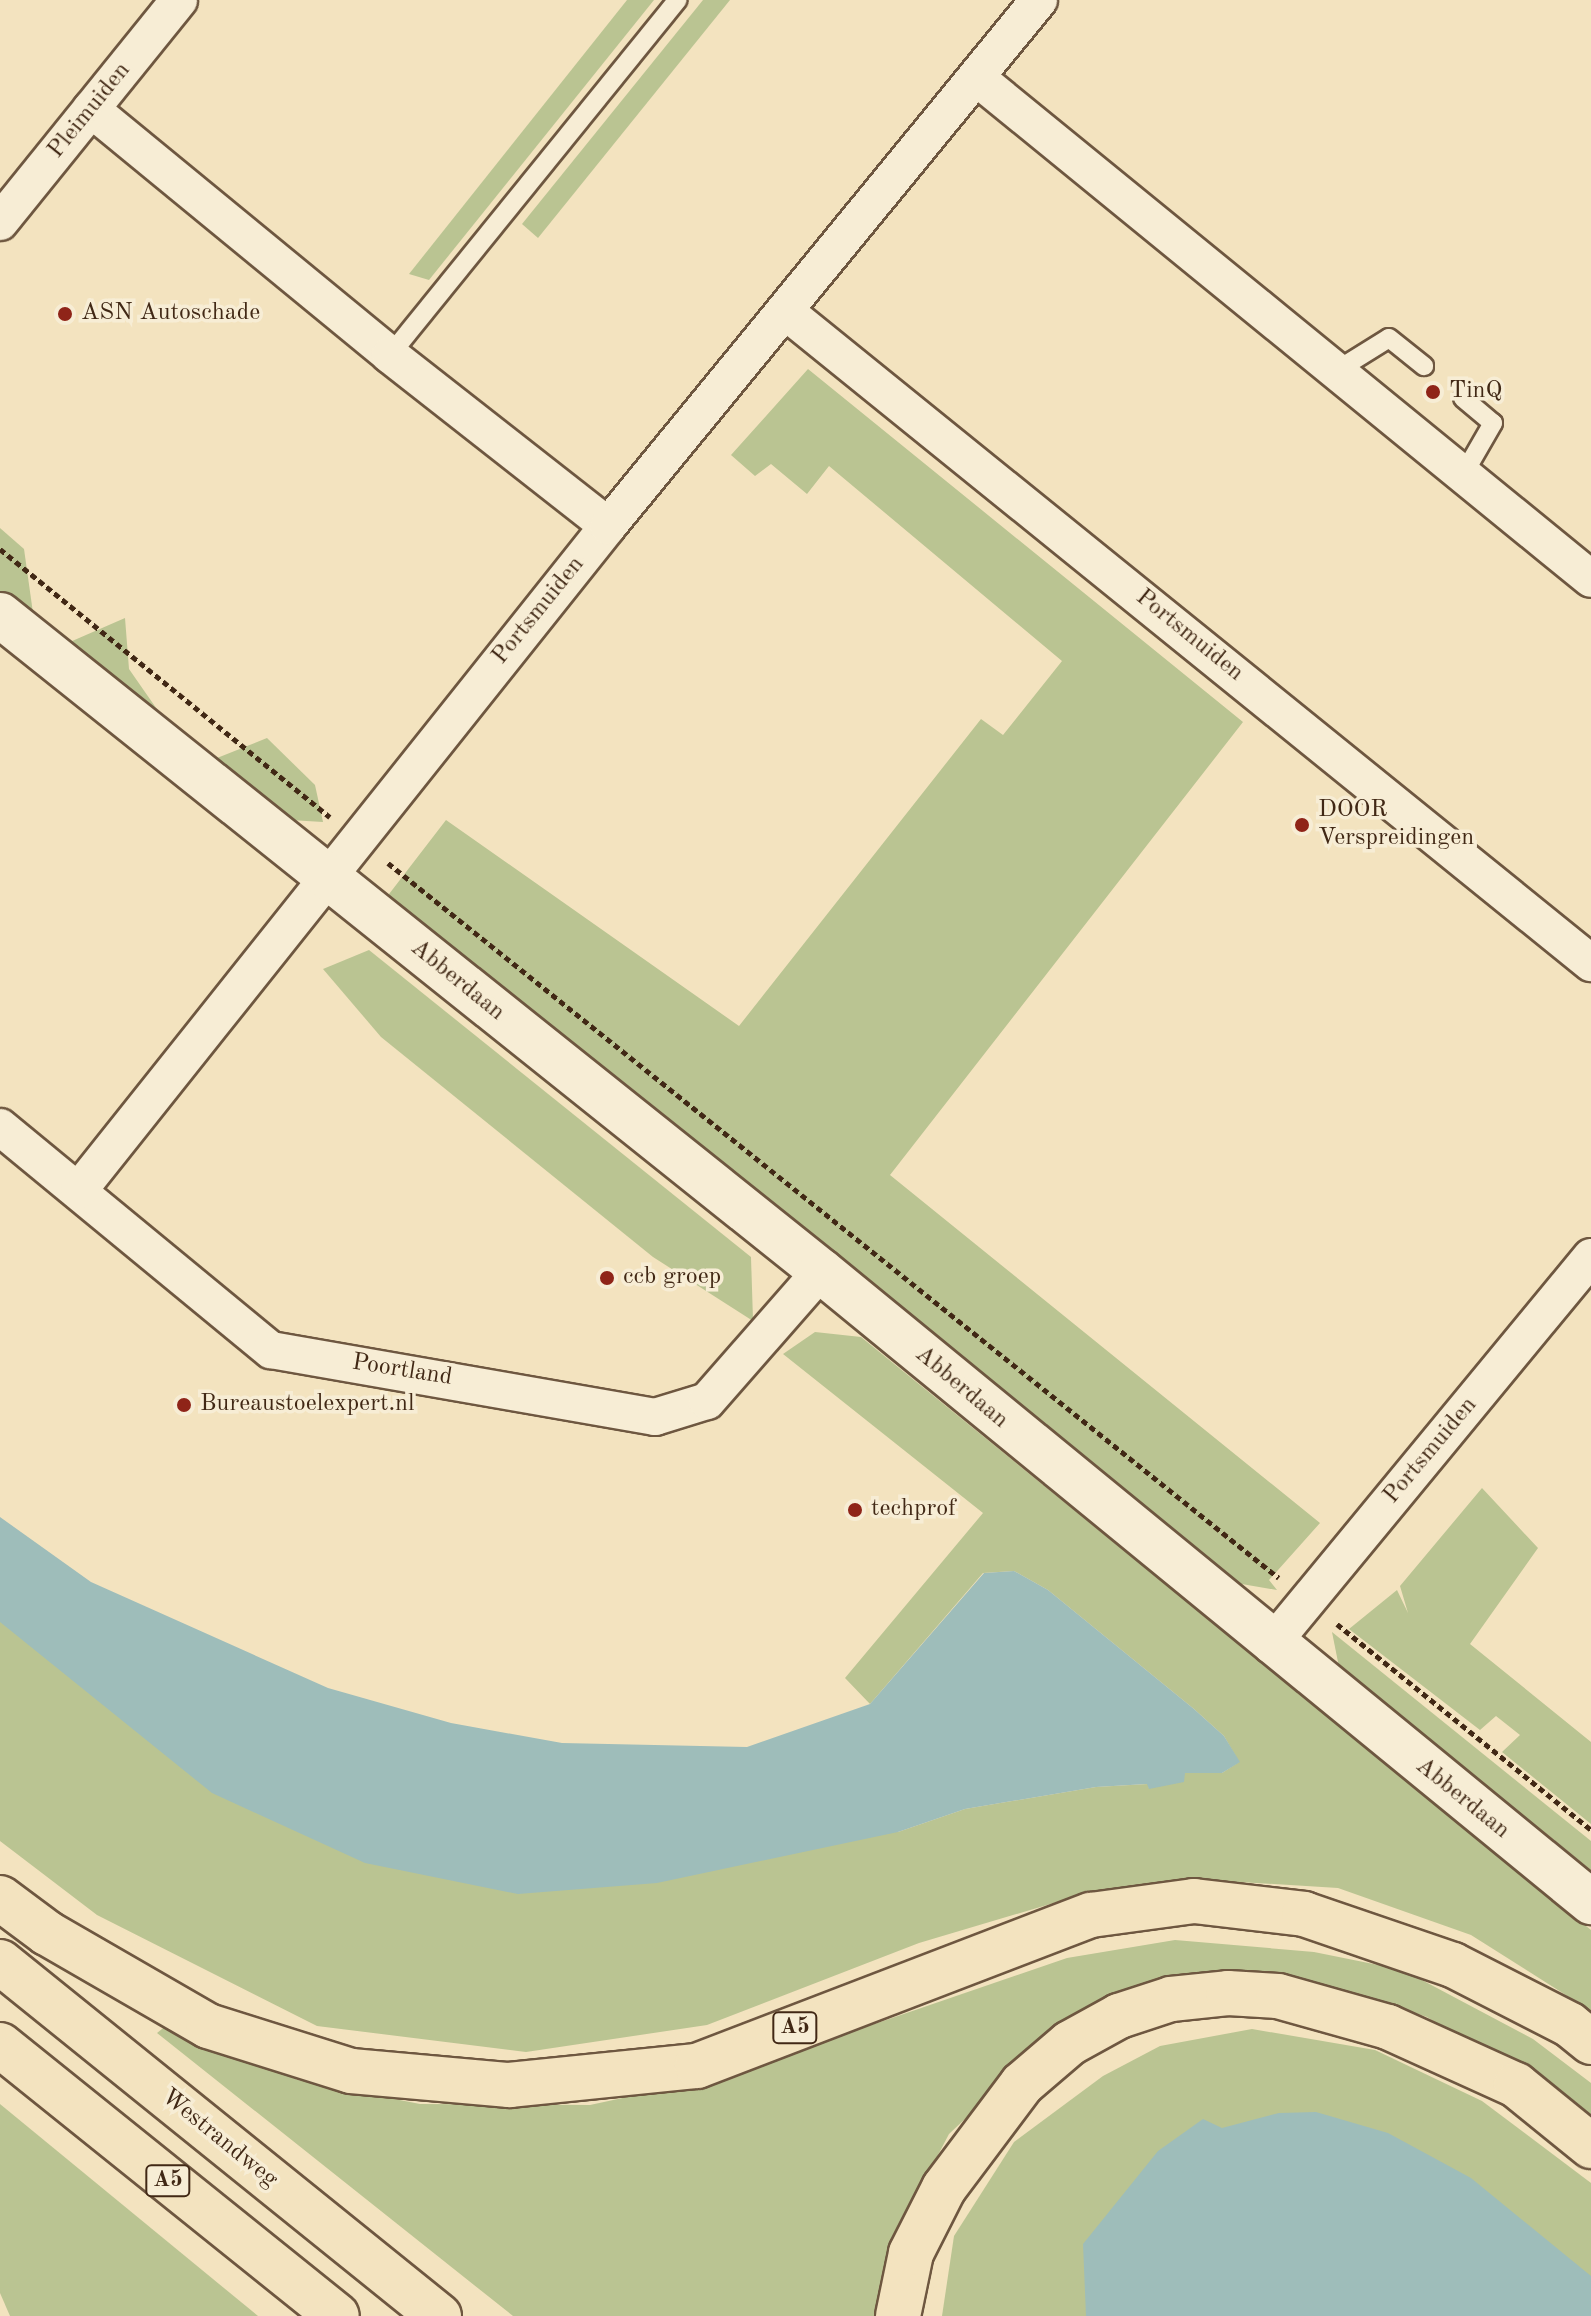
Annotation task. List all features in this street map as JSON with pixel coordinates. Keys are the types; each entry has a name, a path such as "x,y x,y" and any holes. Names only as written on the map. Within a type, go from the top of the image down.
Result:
{"highway":[{"name":"A5","path":"0,1898 47,1933 208,2026 351,2071 509,2085 697,2066 1091,1915 1194,1901 1304,1914 1453,1965 1570,2025 1591,2042"},
{"name":"Westrandweg","path":"0,1962 439,2316"},
{"path":"898,2316 911,2253 944,2188 1022,2084 1070,2043 1119,2016 1171,1999 1228,1993 1278,1996 1388,2027 1516,2085 1591,2146"},
{"name":"A5","path":"0,2045 337,2316"}],"main road":[{"name":"Abberdaan","path":"0,615 821,1271 1271,1645 1591,1902"}],"street":[{"name":"Pleimuiden","path":"0,222 179,0"},
{"name":"Portsmuiden","path":"328,878 608,526 1039,0"},
{"path":"977,78 1591,579"},
{"path":"91,109 390,355 608,526"},
{"name":"Portsmuiden","path":"785,311 1591,963"},
{"path":"79,1190 328,878"},
{"name":"Poortland","path":"0,1127 271,1350 655,1417 707,1401 821,1271"},
{"name":"Portsmuiden","path":"1271,1645 1591,1257"}],"lane":[{"path":"390,355 677,0"},
{"path":"1336,371 1389,338 1424,366"},
{"path":"1463,398 1493,423 1463,475"}],"path":[{"path":"0,549 1591,1830"}],"green space":[{"path":"627,0 654,0 429,280 409,274"},
{"path":"703,0 730,0 538,238 522,224"},
{"path":"808,369 1243,722 890,1175 1320,1523 1269,1580 1277,1590 1236,1583 386,898 446,820 739,1026 981,719 1003,735 1062,661 829,466 807,494 771,464 755,476 731,455"},
{"path":"0,528 24,549 34,620 0,592"},
{"path":"125,618 129,669 170,728 63,645"},
{"path":"267,738 315,785 323,822 290,820 212,760"},
{"path":"369,950 751,1257 753,1321 653,1257 381,1037 323,969"},
{"path":"815,1332 861,1337 1591,1930 1591,2011 1471,1935 1338,1888 1240,1882 1077,1896 919,1943 707,2025 526,2052 317,2026 97,1915 0,1841 0,1618 898,1832 965,1809 1096,1787 1148,1784 1149,1788 1185,1773 1222,1773 1239,1762 1224,1736 1194,1709 1048,1590 1014,1571 983,1573 870,1704 845,1678 983,1513 783,1354"},
{"path":"1482,1488 1538,1548 1470,1644 1591,1742 1591,1824 1502,1752 1520,1735 1496,1716 1480,1730 1349,1629 1397,1590 1408,1613 1400,1586"},
{"path":"1332,1632 1591,1841 1591,1870 1339,1667"},
{"path":"1175,1940 1314,1952 1403,1970 1533,2039 1591,2083 1591,2124 1559,2098 1427,2017 1368,1997 1206,1982 1018,2069 949,2134 897,2233 882,2316 513,2316 157,2033 167,2025 298,2080 420,2104 590,2105 720,2077 1067,1958"},
{"path":"1252,2029 1375,2050 1482,2101 1591,2183 1591,2316 942,2316 954,2236 1014,2142 1103,2076 1160,2046"},
{"path":"0,2104 258,2316 10,2316 0,2293"}],"water":[{"path":"0,1517 91,1582 328,1688 451,1723 562,1743 747,1747 870,1704 984,1573 1014,1571 1048,1590 1194,1709 1224,1736 1240,1762 1222,1773 1185,1773 1184,1782 1149,1789 1147,1784 1096,1787 965,1809 898,1832 657,1883 518,1894 365,1863 212,1793 0,1622"},
{"path":"1316,2112 1388,2133 1471,2178 1591,2276 1591,2316 1086,2316 1083,2244 1158,2151 1203,2119 1222,2128 1279,2113"}],"place":[{"name":"ASN Autoschade","path":"65,314"},
{"name":"TinQ","path":"1433,392"},
{"name":"DOOR Verspreidingen","path":"1302,825"},
{"name":"ccb groep","path":"607,1278"},
{"name":"Bureaustoelexpert.nl","path":"184,1405"},
{"name":"techprof","path":"855,1510"}]}
